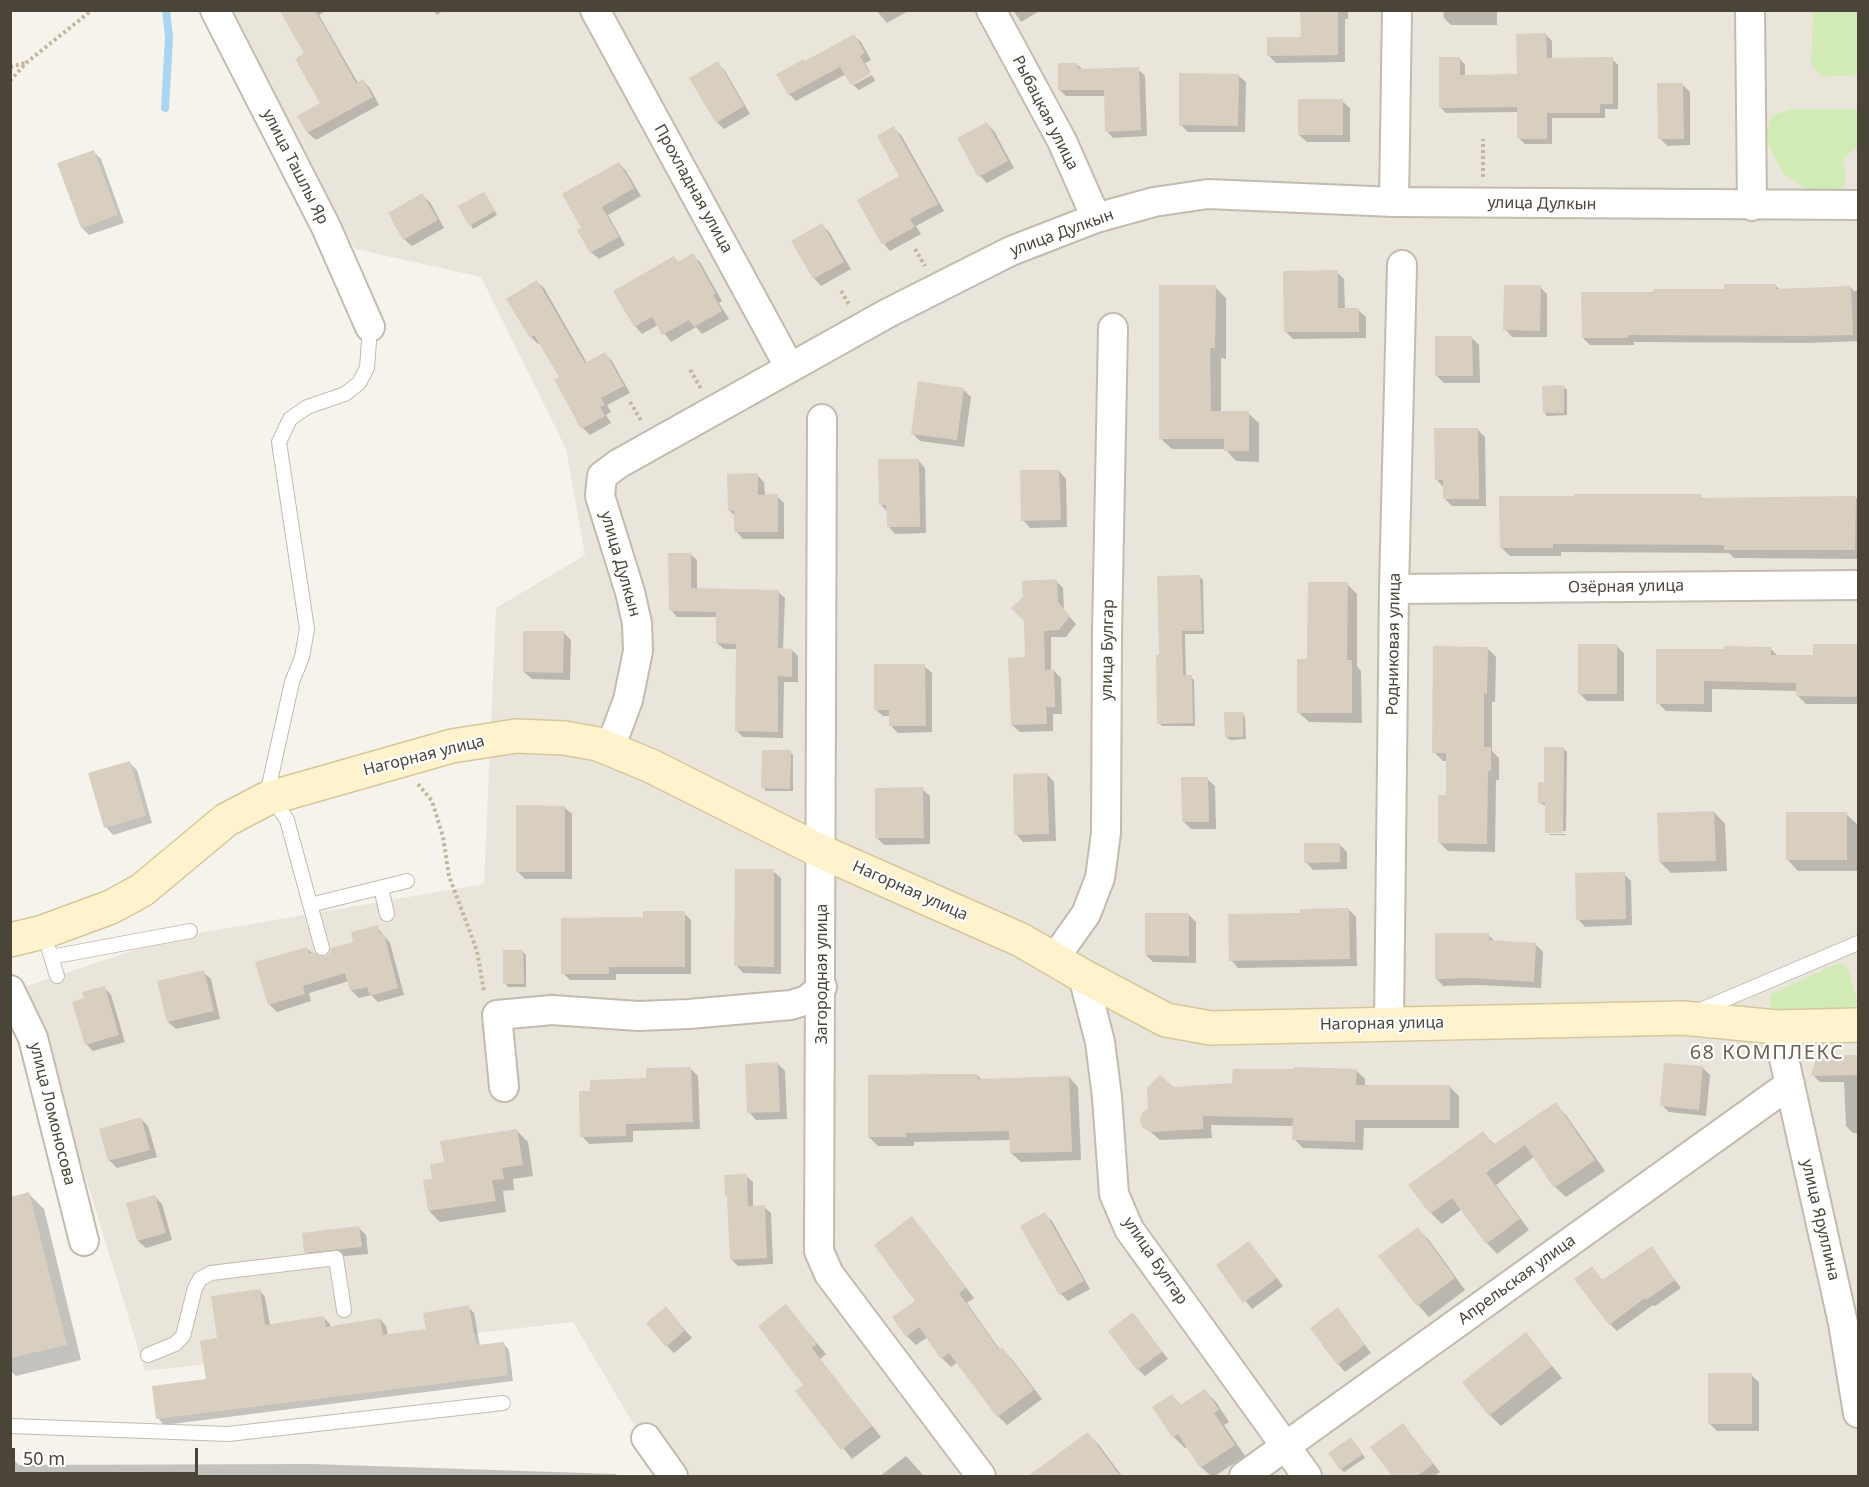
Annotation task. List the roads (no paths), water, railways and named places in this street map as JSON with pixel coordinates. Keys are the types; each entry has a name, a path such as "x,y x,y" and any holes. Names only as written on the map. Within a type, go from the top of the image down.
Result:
{"street":[{"name":"улица Ташлы Яр","path":"215,10 326,227 370,327"},
{"name":"Прохладная улица","path":"595,10 790,368"},
{"name":"Рыбацкая улица","path":"991,10 1062,141 1096,218"},
{"path":"1394,202 1397,10"},
{"path":"1750,10 1752,206"},
{"name":"улица Дулкын","path":"610,748 628,700 638,651 637,623 630,592 600,496 602,476 618,464 937,287 1011,251 1096,218 1154,202 1208,194 1394,202 1858,205"},
{"name":"Родниковая улица","path":"1389,1023 1394,590 1402,265"},
{"name":"улица Булгар","path":"1054,959 1086,914 1100,878 1107,833 1107,634 1113,328"},
{"name":"Загородная улица","path":"822,419 822,987 819,1251 829,1274 981,1476"},
{"name":"Озёрная улица","path":"1394,590 1858,585"},
{"name":"Нагорная улица","path":"10,940 47,944 142,890 226,820 266,800 452,746 516,736 564,738 610,748 651,766 822,852 1021,940 1166,1020 1211,1028 1683,1018 1777,1027 1858,1025"},
{"name":"улица Булгар","path":"1083,976 1100,1042 1107,1096 1114,1194 1129,1229 1308,1476"},
{"path":"504,1087 497,1015 552,1010 638,1016 689,1014 791,1005 807,1000 822,987"},
{"name":"улица Ломоносова","path":"10,990 33,1038 84,1241"},
{"name":"улица Яруллина","path":"1777,1027 1843,1323 1858,1413"},
{"name":"Апрельская улица","path":"1244,1476 1790,1084"},
{"path":"646,1438 673,1476"}],"lane":[{"path":"322,948 287,820 279,808 266,800 292,682 303,657 307,629 279,442 290,419 307,407 345,394 359,383 367,368 370,327"},
{"path":"310,905 407,881"},
{"path":"381,888 387,914"},
{"path":"57,976 47,944 190,931"},
{"path":"1683,1018 1858,943"},
{"path":"148,1355 175,1344 183,1336 195,1288 200,1279 211,1273 336,1258 344,1310"},
{"path":"10,1426 228,1434 503,1403"}],"waterway":[{"path":"165,108 169,37 166,10"}],"district":[{"name":"68 КОМПЛЕКС","path":"1767,1053"}]}
